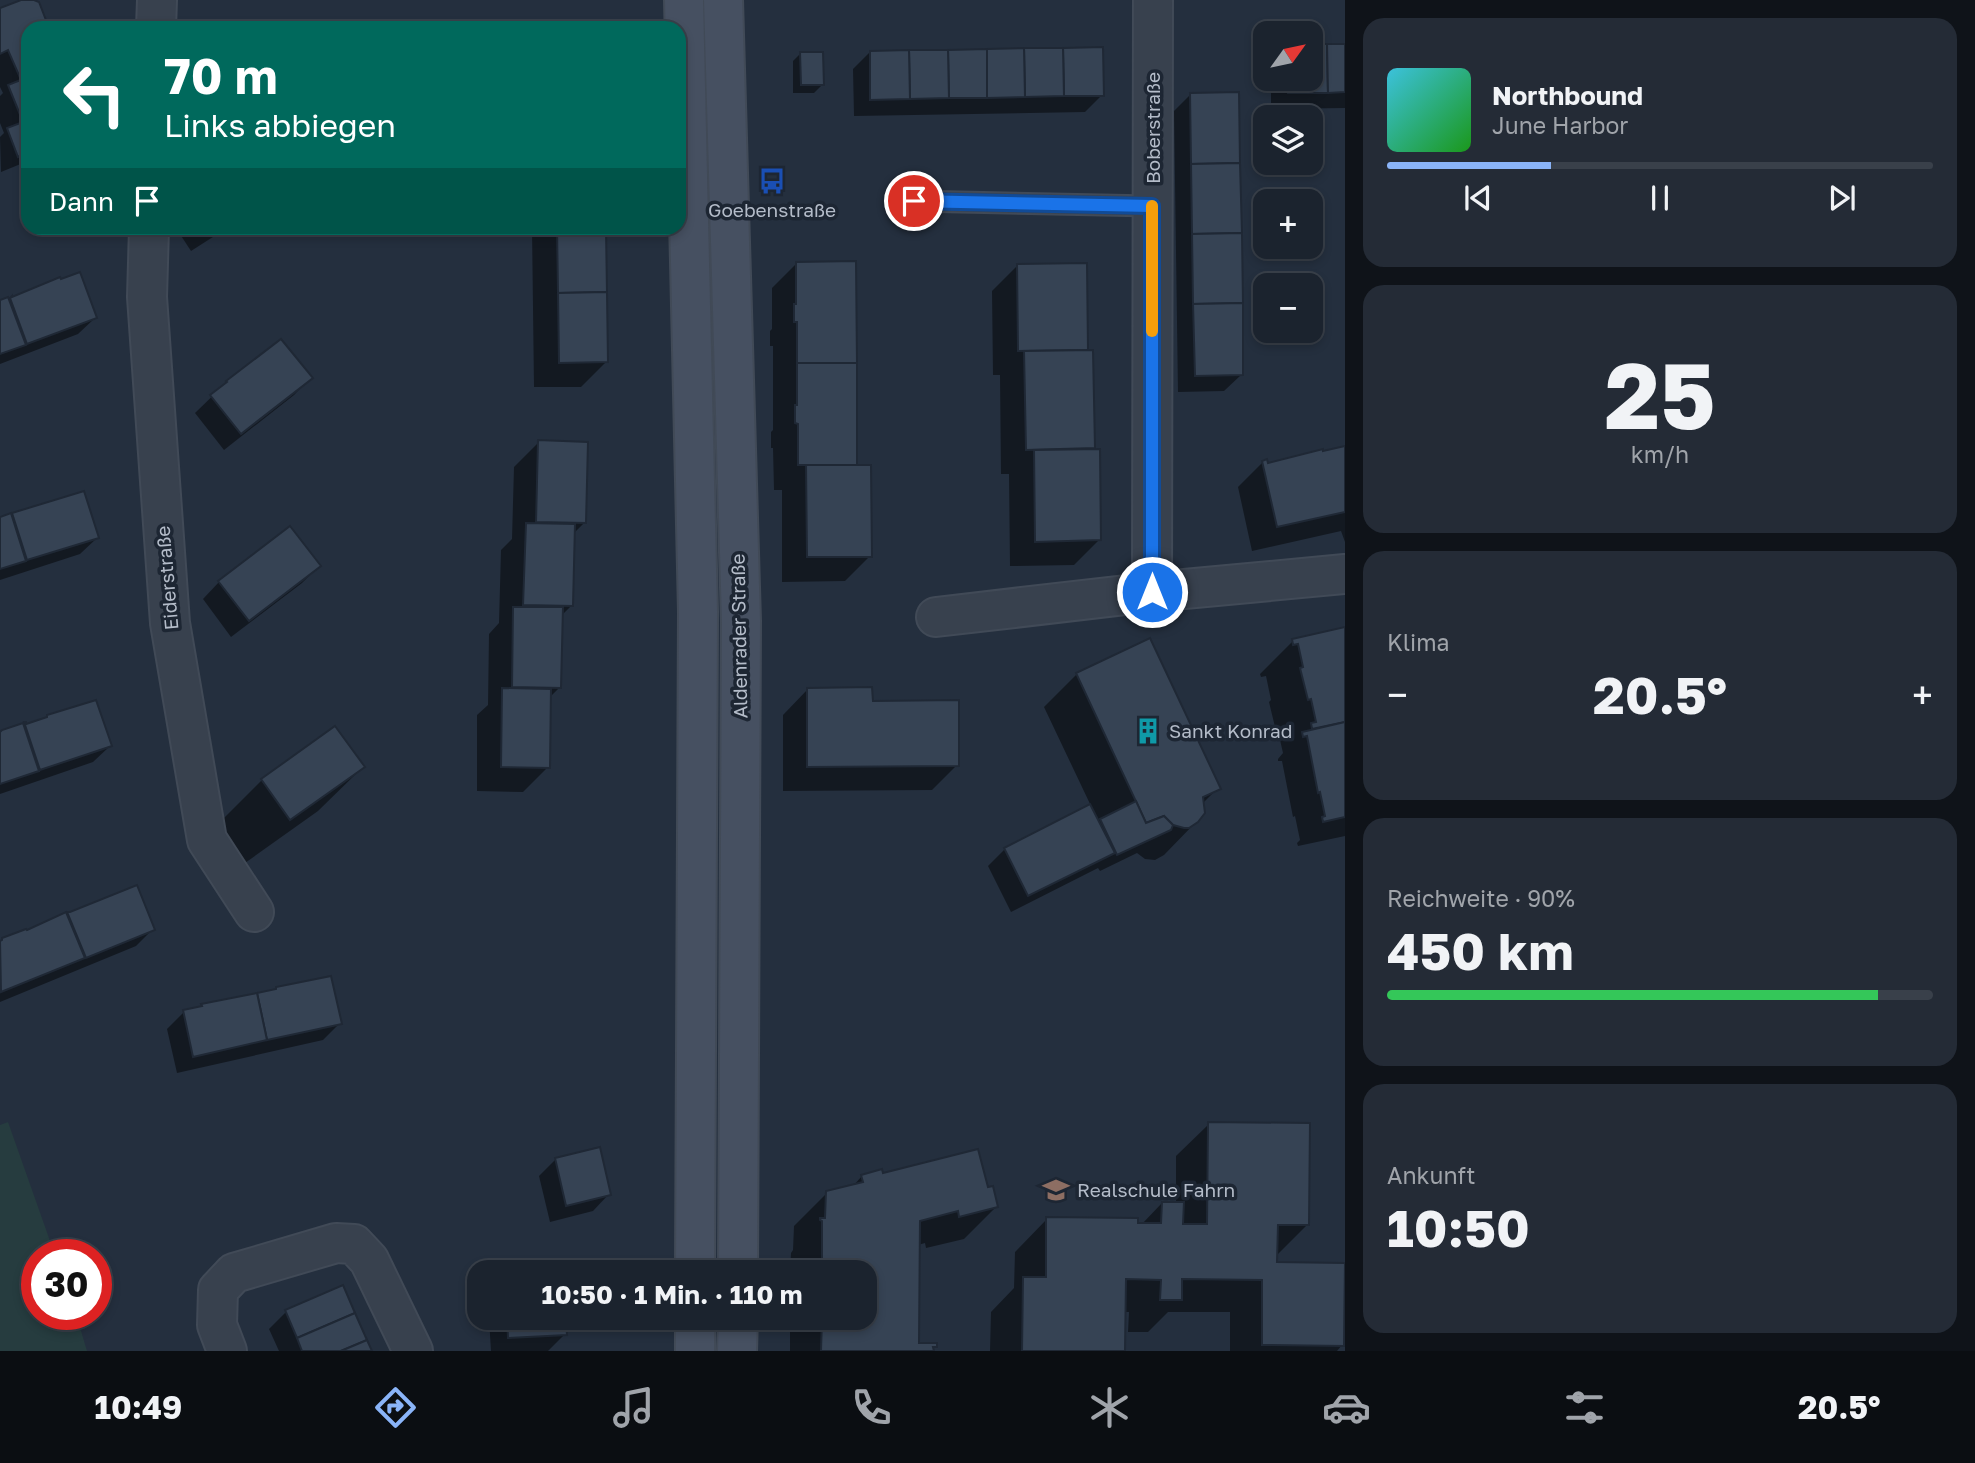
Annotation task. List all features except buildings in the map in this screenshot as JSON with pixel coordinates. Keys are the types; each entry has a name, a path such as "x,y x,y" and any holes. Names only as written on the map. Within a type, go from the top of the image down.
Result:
{"street":[{"path":"156,21 157,0"},
{"path":"684,0 684,21"},
{"name":"Aldenrader Straße","path":"723,0 741,621 738,1260"},
{"name":"Boberstraße","path":"1152,592 1153,0"},
{"path":"686,87 698,612 695,1260"},
{"name":"Eiderstraße","path":"149,235 147,297 170,624 207,840 254,912"},
{"path":"936,617 1152,592 1345,575"},
{"path":"227,1351 217,1325 218,1290 234,1273 336,1243 354,1244 369,1260 413,1351"},
{"path":"737,1351 738,1330"}],"lane":[{"path":"914,201 1152,206"}],"green space":[{"path":"8,1122 49,1239 21,1239 21,1330 81,1330 87,1351 0,1351 0,1125"}],"slow traffic":[{"path":"1152,206 1152,331"}],"place":[{"name":"Goebenstraße","path":"772,181"},
{"name":"Sankt Konrad","path":"1148,731"},
{"name":"Realschule Fahrn","path":"1056,1190"}],"route":[{"path":"914,201 1152,206 1152,592"}]}
